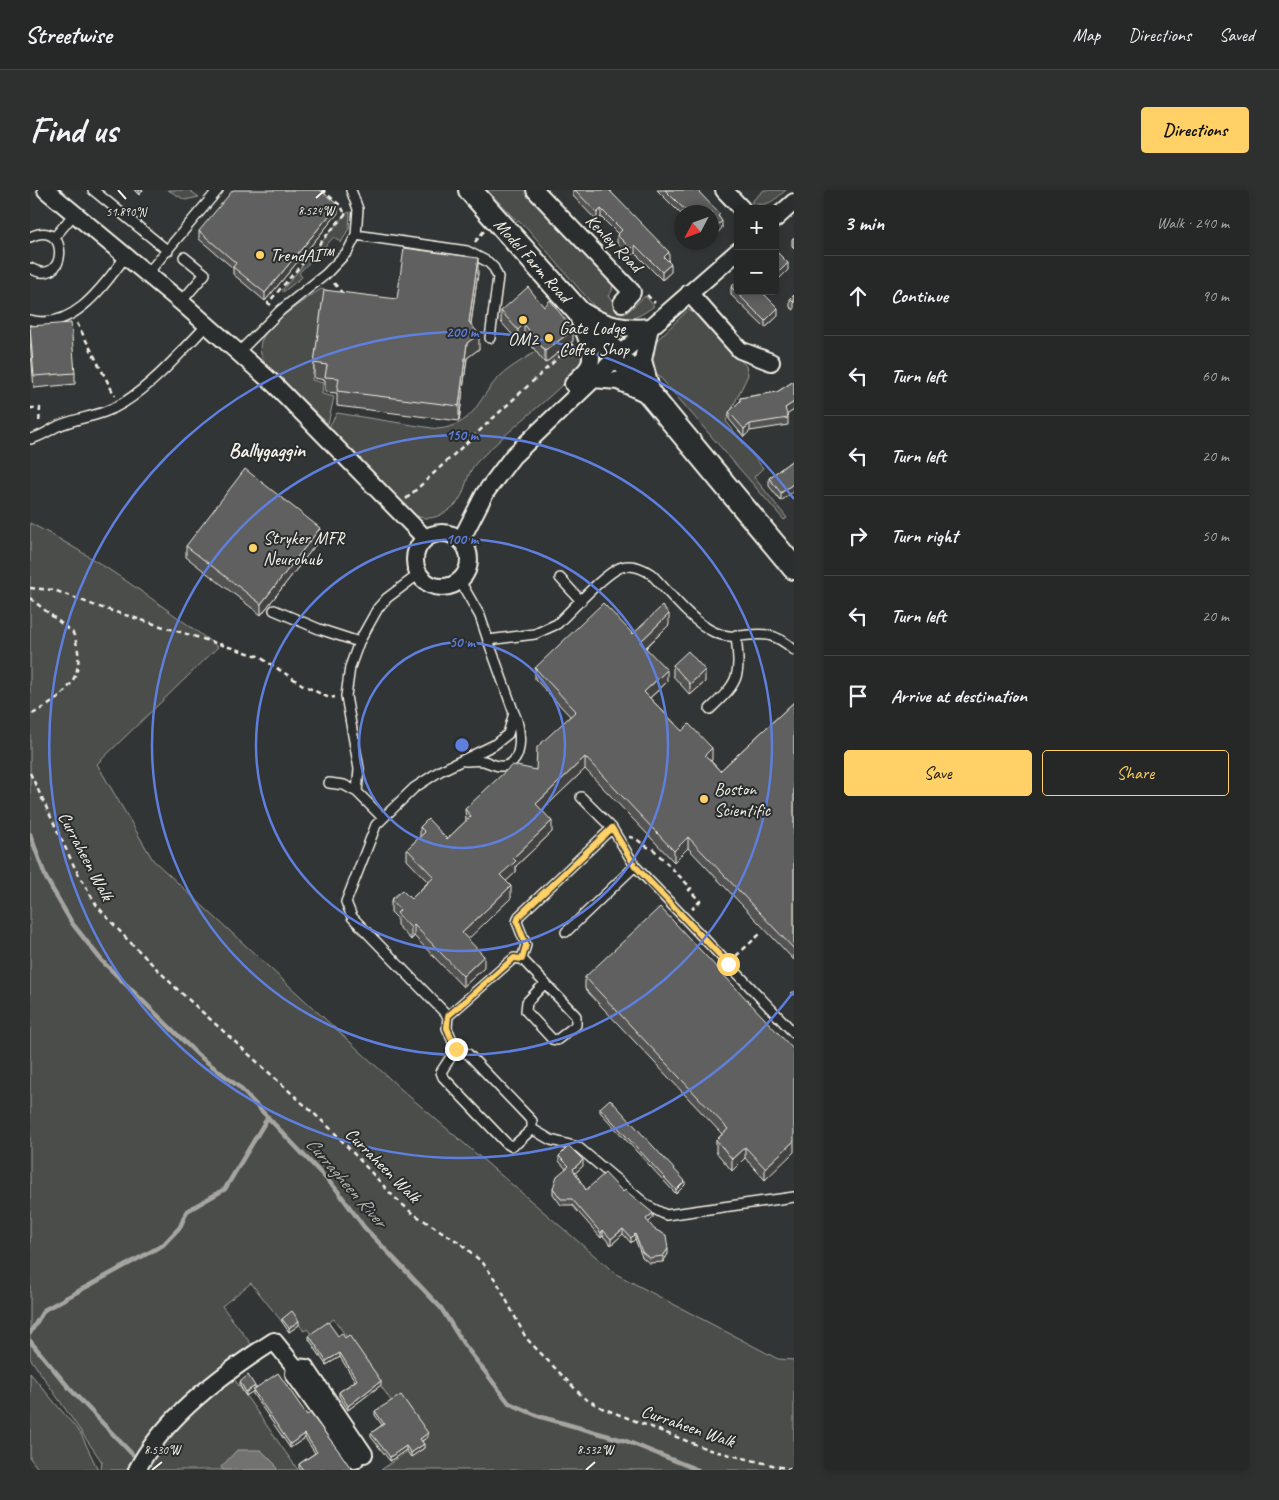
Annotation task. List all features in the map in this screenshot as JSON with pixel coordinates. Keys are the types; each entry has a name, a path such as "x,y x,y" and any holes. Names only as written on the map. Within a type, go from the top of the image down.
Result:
{"main road":[{"name":"Model Farm Road","path":"470,190 654,397 794,568"}],"street":[{"path":"46,190 181,302 275,385 425,538"},
{"name":"Kenley Road","path":"535,190 632,292 622,303"},
{"path":"724,190 738,205"},
{"path":"779,215 794,202"},
{"path":"461,540 485,493 498,474 548,422 618,356 734,254"},
{"path":"689,293 740,350 771,362"},
{"path":"573,306 599,321 618,327 634,329 650,327"},
{"path":"548,422 549,408 589,367 591,361 591,353 573,306"},
{"name":"Model Farm Road","path":"650,327 643,360 654,397"},
{"path":"594,379 618,381 654,397"},
{"path":"447,532 461,540 470,556 469,565 460,581 452,585 435,586 427,583 419,574 415,561 415,552 425,538 432,534 447,532"},
{"path":"137,1470 147,1449 169,1423 245,1360 274,1340 295,1367 294,1374 360,1457"}],"lane":[{"path":"93,190 168,251"},
{"path":"147,274 218,190"},
{"path":"239,352 279,312 326,274 348,251 356,235 358,209 351,190"},
{"path":"54,238 74,214"},
{"path":"30,237 42,233 54,238 60,247 57,264 48,271 42,272 30,268"},
{"path":"356,235 467,251 488,262 494,268 498,277 490,338"},
{"path":"30,320 54,320 72,313 96,294 126,256"},
{"path":"181,302 205,274 184,257"},
{"path":"34,438 58,426 90,417 119,405 158,376 207,325"},
{"path":"488,640 547,630 557,624 615,570 631,566 641,568 651,574 703,625 715,632 777,636 794,650"},
{"path":"357,792 359,769 346,696 350,667 370,619 387,598 419,574"},
{"path":"560,578 582,601"},
{"path":"460,581 480,616 519,723 520,736 514,761 509,765 501,767 484,761 460,762"},
{"path":"274,610 319,630 359,642"},
{"path":"710,709 730,690 737,679 739,666 736,634"},
{"path":"448,1016 352,917 347,909 347,896 376,825 414,788 494,744 508,734 514,713"},
{"path":"329,783 344,785 357,792 383,818"},
{"path":"581,797 614,832 635,866 794,1033"},
{"path":"522,959 526,945 517,922 519,916 614,832"},
{"path":"566,932 635,866"},
{"path":"456,1049 442,1068 443,1077 506,1143 511,1146 517,1143 532,1128 532,1121 468,1054 456,1049 447,1028 448,1016 514,958 522,959 545,983 576,1016 576,1025 558,1040 552,1039 526,1011 527,1002 545,983"},
{"path":"532,1128 551,1140 578,1147 648,1206 666,1215 794,1197"}],"path":[{"path":"322,190 341,206 344,212"},
{"path":"279,312 268,303 344,212 358,209"},
{"path":"467,251 496,218"},
{"path":"326,274 347,299"},
{"path":"72,313 119,405"},
{"path":"395,509 575,342"},
{"path":"30,408 40,408 34,438"},
{"path":"30,588 54,590 103,608 258,656 303,685 329,698 338,697"},
{"path":"30,598 73,633 78,664 76,676 66,692 57,700 30,715"},
{"name":"Curraheen Walk","path":"30,773 74,868 97,906 119,931 177,989 332,1130 393,1196 412,1213 460,1243 483,1262 497,1282 512,1315 526,1338 584,1398 602,1408 710,1450 794,1470"},
{"path":"614,832 633,837 646,848 652,849 691,888 689,890 700,901 683,917"},
{"path":"728,964 761,933"}],"shaded area":[{"path":"168,190 189,190 199,197 185,200"},
{"path":"487,190 525,190 613,283 612,291 608,296 625,314 645,296 654,306 630,319 616,318 601,311 593,305 527,228 513,217"},
{"path":"764,190 786,190 766,204 751,202"},
{"path":"350,212 349,228 341,243 334,237 299,273 302,277 283,292 283,289 345,214"},
{"path":"321,289 331,291 342,303 322,303 312,380 323,383 322,394 334,397 328,424 264,362 260,350 264,335 278,320"},
{"path":"688,310 697,314 746,366 748,375 726,421 763,468 754,477 787,518 784,520 652,368 651,352 654,343"},
{"path":"553,340 581,349 584,363 477,462 470,472 459,500 455,505 438,516 422,518 408,510 373,478 332,434 330,425 337,413 438,429 460,423 474,411 498,378 511,367"},
{"path":"30,523 79,551 150,597 218,647 97,764 153,860 402,1090 616,1274 778,1359 794,1360 794,1470 381,1470 420,1442 334,1319 311,1334 307,1329 304,1331 292,1315 282,1322 251,1283 222,1306 252,1345 226,1366 131,1470 101,1470 102,1462 30,1358"},
{"path":"30,1373 81,1434 98,1470 39,1470 30,1458"},
{"path":"232,1376 298,1470 143,1470 175,1425"},
{"path":"237,1450 261,1450 275,1464 277,1470 223,1470 221,1467"}],"building":[{"name":"TrendAI™","path":"233,190 320,190 338,205 265,293 233,267 236,263 199,231"},
{"path":"575,190 609,190 669,252 664,257 671,264 662,272 635,245 631,249 617,235 622,230 601,209 597,213"},
{"path":"665,190 697,190 711,205 680,205"},
{"path":"404,248 478,258 469,322 479,334 467,343 459,406 337,391 339,378 325,377 327,365 314,363 324,290 397,299"},
{"path":"779,254 788,263 779,272"},
{"path":"528,287 544,307 550,300 573,330 545,351 524,324 518,330 501,311"},
{"path":"739,295 765,295 778,308 765,321"},
{"path":"794,295 794,303 790,299"},
{"path":"71,323 75,373 34,376 30,326"},
{"path":"794,381 794,402 785,408 788,418 750,424 744,429 729,412 740,401 740,398 777,392"},
{"path":"794,459 794,483 781,493 769,478"},
{"name":"Stryker MFR Neurohub","path":"245,469 320,528 261,604 186,546"},
{"name":"Boston Scientific","path":"603,603 633,634 662,606 669,614 640,642 667,670 644,692 682,731 689,724 712,748 705,755 720,771 794,702 794,949 688,837 674,851 585,757 536,804 552,821 513,858 516,861 500,875 511,886 462,933 484,956 463,976 414,925 411,928 397,913 400,910 391,900 402,890 411,899 434,877 407,849 425,832 420,827 428,819 447,839 471,816 465,809 512,765 536,770 537,747 576,711 535,668"},
{"path":"688,651 705,670 690,684 673,665"},
{"path":"660,907 794,1050 794,1141 765,1168 745,1147 732,1159 716,1140 728,1129 585,977"},
{"path":"610,1099 685,1181 676,1190 600,1108"},
{"path":"569,1146 583,1160 573,1169 586,1190 605,1173 623,1192 625,1190 653,1213 646,1219 654,1229 666,1235 668,1249 663,1256 649,1258 642,1252 635,1234 631,1238 623,1229 611,1239 603,1230 601,1233 572,1199 561,1199 553,1188 557,1176 569,1166 559,1156"},
{"path":"292,1311 299,1321 289,1328 282,1319"},
{"path":"328,1322 338,1336 342,1333 345,1338 349,1335 381,1381 348,1406 339,1392 357,1380 340,1353 326,1361 309,1335"},
{"path":"278,1373 307,1415 310,1413 352,1470 303,1470 299,1464 317,1452 305,1434 290,1444 253,1390"},
{"path":"248,1375 255,1386 246,1392 240,1382"},
{"path":"401,1395 428,1433 420,1439 424,1444 411,1453 406,1446 390,1457 371,1433 384,1424 375,1411"}],"waterway":[{"name":"Curragheen River","path":"30,834 46,878 72,923 102,961 198,1055 239,1087 337,1190 364,1227 441,1308 463,1343 509,1403 538,1416 626,1441 698,1470"},
{"path":"30,1333 44,1310 163,1245 180,1227 187,1211 225,1189 268,1117"},
{"path":"30,1341 70,1389 132,1454"}],"place":[{"name":"TrendAI™","path":"260,255"},
{"name":"OM2","path":"523,320"},
{"name":"Gate Lodge Coffee Shop","path":"549,338"},
{"name":"Stryker MFR Neurohub","path":"253,548"},
{"name":"Boston Scientific","path":"704,799"}],"district":[{"name":"Ballygaggin","path":"267,450"}],"route":[{"path":"456,1049 450,1040 447,1028 448,1016 514,958 522,959 526,945 524,937 518,928 519,916 612,828 635,866 728,964"}]}
